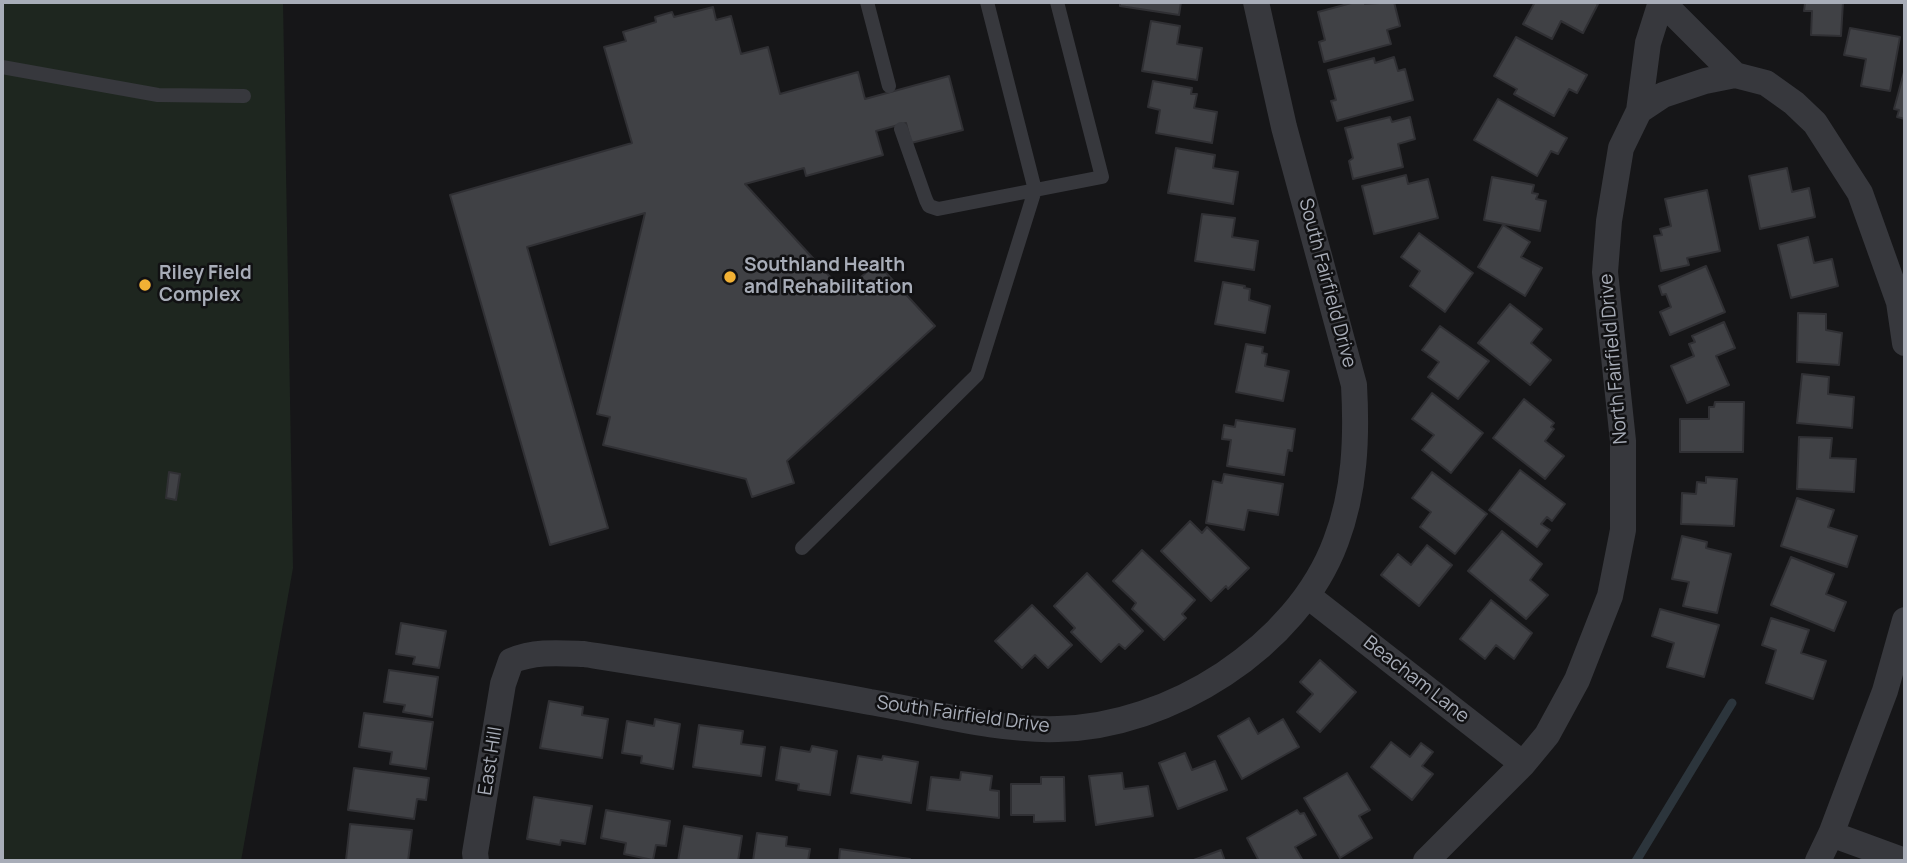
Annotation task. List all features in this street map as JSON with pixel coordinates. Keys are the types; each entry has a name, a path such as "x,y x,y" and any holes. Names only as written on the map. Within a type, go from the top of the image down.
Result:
{"street":[{"name":"South Fairfield Drive","path":"511,661 546,652 584,654 979,722 1057,729 1107,725 1172,703 1224,675 1281,626 1308,596 1336,541 1350,490 1356,448 1354,385 1284,127 1256,2"},
{"path":"1639,111 1648,43 1661,2 1735,75"},
{"path":"1639,111 1663,95 1705,81 1735,75 1766,83 1794,103 1815,123 1860,193 1902,302 1905,343"},
{"name":"North Fairfield Drive","path":"1426,861 1523,764 1547,735 1588,654 1609,596 1623,530 1622,423 1605,272 1609,221 1621,148 1639,111"},
{"name":"Beacham Lane","path":"1308,596 1523,764"},
{"path":"1818,861 1831,834 1885,691 1905,620"},
{"name":"East Hill","path":"476,861 475,853 503,684 511,661"},
{"path":"1831,834 1905,861"}],"lane":[{"path":"867,2 888,86"},
{"path":"802,548 976,375 1035,190 986,2"},
{"path":"901,129 929,206 938,209 1102,177 1056,2"},
{"path":"2,67 158,95 244,96"}],"shaded area":[{"name":"Riley Field Complex","path":"2,2 283,2 293,568 241,861 2,861"}],"building":[{"path":"1120,2 1181,2 1179,15 1120,6"},
{"path":"1355,2 1394,2 1400,26 1387,30 1391,44 1324,62 1319,42 1325,40 1318,12"},
{"path":"1535,2 1598,4 1583,33 1561,21 1552,39 1523,24"},
{"path":"1793,2 1843,2 1841,36 1811,35 1812,11 1804,11 1805,3"},
{"name":"Southland Health and Rehabilitation","path":"713,7 716,20 731,16 741,54 768,47 780,94 858,72 865,99 949,76 963,130 911,143 906,123 876,131 883,155 806,176 804,168 745,184 844,292 877,263 935,326 787,461 794,483 752,497 746,479 603,445 610,417 597,414 645,213 527,247 608,528 550,545 450,195 632,143 604,47 626,41 623,32 656,22 655,17 672,12 674,17"},
{"path":"1151,21 1180,26 1177,44 1202,48 1197,80 1142,71"},
{"path":"1850,28 1900,37 1890,91 1861,86 1866,59 1844,55"},
{"path":"1516,37 1587,75 1577,93 1569,89 1554,116 1514,94 1517,89 1494,76"},
{"path":"1394,57 1398,71 1405,69 1413,100 1337,121 1331,101 1336,100 1328,70 1374,58 1375,63"},
{"path":"1904,72 1905,119 1897,117 1899,110 1894,109"},
{"path":"1153,81 1192,88 1191,94 1197,94 1194,108 1217,112 1212,143 1156,133 1160,110 1148,107"},
{"path":"1498,99 1567,138 1558,154 1551,151 1537,176 1474,140"},
{"path":"1390,117 1392,122 1410,117 1415,139 1398,144 1403,167 1353,179 1349,161 1353,158 1345,128"},
{"path":"1176,148 1215,155 1213,168 1238,172 1233,204 1168,193"},
{"path":"1787,168 1792,192 1809,188 1815,217 1760,229 1749,176"},
{"path":"1406,175 1408,184 1428,179 1438,218 1374,234 1362,186"},
{"path":"1492,177 1534,185 1532,193 1538,194 1536,199 1546,201 1540,231 1484,220"},
{"path":"1707,190 1720,251 1687,258 1689,265 1661,271 1654,236 1662,235 1660,229 1671,226 1665,199"},
{"path":"1202,214 1235,218 1232,237 1258,241 1254,270 1195,261"},
{"path":"1503,225 1530,242 1521,257 1542,268 1525,296 1478,267"},
{"path":"1419,233 1473,273 1445,312 1410,286 1420,271 1401,257"},
{"path":"1808,237 1814,263 1832,259 1838,286 1791,298 1778,245"},
{"path":"1706,266 1725,312 1670,335 1660,312 1671,307 1666,294 1662,295 1659,286"},
{"path":"1223,282 1245,286 1244,288 1250,289 1249,300 1270,306 1265,333 1215,324"},
{"path":"1510,304 1542,329 1531,343 1551,360 1530,385 1478,343"},
{"path":"1798,313 1826,314 1826,330 1842,333 1839,365 1797,362"},
{"path":"1724,322 1735,348 1716,356 1729,385 1687,403 1671,366 1694,356 1689,344 1695,342 1692,336"},
{"path":"1440,326 1489,361 1458,399 1428,377 1439,362 1422,350"},
{"path":"1246,344 1263,347 1262,353 1267,354 1265,366 1289,371 1283,401 1236,392"},
{"path":"1802,374 1829,377 1828,394 1854,397 1852,428 1797,423"},
{"path":"1432,393 1483,433 1451,473 1422,450 1434,435 1412,419"},
{"path":"1524,399 1554,423 1551,427 1554,429 1545,441 1564,456 1545,479 1493,438"},
{"path":"1715,402 1744,402 1743,452 1680,452 1680,419 1709,419 1709,407 1714,407"},
{"path":"1236,420 1295,429 1292,451 1288,450 1284,475 1227,466 1231,440 1222,439 1224,425 1235,427"},
{"path":"1799,437 1832,438 1830,458 1856,459 1854,492 1797,489"},
{"path":"1520,470 1565,504 1552,521 1547,517 1541,524 1550,530 1537,547 1489,510"},
{"path":"169,472 180,474 176,500 166,498"},
{"path":"1432,472 1487,514 1455,554 1420,527 1431,512 1412,498"},
{"path":"1224,474 1283,484 1278,515 1248,510 1244,530 1206,523 1213,481 1222,483"},
{"path":"1706,477 1737,479 1734,526 1681,524 1682,493 1696,494 1697,482 1706,483"},
{"path":"1797,498 1834,510 1828,527 1857,536 1847,567 1781,546"},
{"path":"1190,521 1202,533 1207,527 1249,568 1211,601 1161,551"},
{"path":"1502,531 1542,564 1530,580 1548,595 1526,619 1468,571"},
{"path":"1682,536 1707,542 1706,548 1731,554 1717,613 1683,606 1689,582 1672,579"},
{"path":"1427,545 1452,565 1419,606 1381,575 1398,554 1411,565"},
{"path":"1142,550 1195,600 1182,614 1186,618 1164,640 1132,609 1136,603 1113,581"},
{"path":"1791,557 1834,574 1826,594 1846,602 1834,631 1771,605"},
{"path":"1087,573 1143,631 1125,649 1119,644 1101,662 1071,632 1075,628 1054,606"},
{"path":"1491,600 1532,633 1514,659 1496,645 1485,659 1460,639"},
{"path":"1032,605 1072,645 1048,668 1035,655 1022,668 995,641"},
{"path":"1660,609 1719,625 1704,677 1667,667 1674,643 1652,636"},
{"path":"1771,618 1809,630 1801,653 1826,661 1813,699 1766,683 1776,650 1762,645"},
{"path":"401,623 446,631 439,668 413,664 415,657 396,654"},
{"path":"1320,660 1356,692 1320,732 1297,712 1313,694 1300,682"},
{"path":"389,670 438,677 432,717 403,712 405,705 384,702"},
{"path":"549,701 583,707 582,715 608,719 602,758 540,748"},
{"path":"364,713 433,722 426,769 390,764 392,752 359,747"},
{"path":"1249,718 1258,734 1283,719 1299,747 1242,779 1218,736"},
{"path":"655,719 680,724 673,769 641,763 642,756 622,753 627,721 654,726"},
{"path":"699,725 743,731 741,744 765,747 761,776 693,767"},
{"path":"1391,742 1410,757 1421,743 1433,752 1422,766 1433,774 1412,800 1371,767"},
{"path":"812,746 837,751 830,795 798,790 799,784 776,780 781,747 810,752"},
{"path":"1185,753 1192,770 1215,761 1227,790 1178,809 1159,763"},
{"path":"858,756 882,760 883,756 918,762 911,803 851,793"},
{"path":"354,768 429,778 426,800 417,799 414,819 348,810"},
{"path":"961,772 992,776 990,790 999,791 999,818 927,810 931,777 960,780"},
{"path":"1122,773 1124,789 1148,786 1153,816 1096,825 1089,776"},
{"path":"1347,773 1370,810 1359,816 1372,838 1340,858 1304,798"},
{"path":"1041,777 1064,777 1065,821 1034,822 1034,815 1011,815 1011,784 1041,784"},
{"path":"534,797 592,806 585,844 561,840 560,845 527,839"},
{"path":"606,810 670,821 666,846 656,845 653,860 624,854 626,843 601,838"},
{"path":"1297,810 1300,814 1304,813 1316,835 1295,847 1303,861 1259,861 1247,838"},
{"path":"350,824 412,830 408,861 346,860"},
{"path":"684,826 742,836 738,861 678,861"},
{"path":"757,833 787,837 786,846 810,849 808,861 753,861"},
{"path":"840,849 910,859 839,861"},
{"path":"1221,850 1225,861 1191,861"}],"waterway":[{"path":"1636,861 1732,703"}],"place":[{"name":"Southland Health and Rehabilitation","path":"730,277"},
{"name":"Riley Field Complex","path":"145,285"}]}
